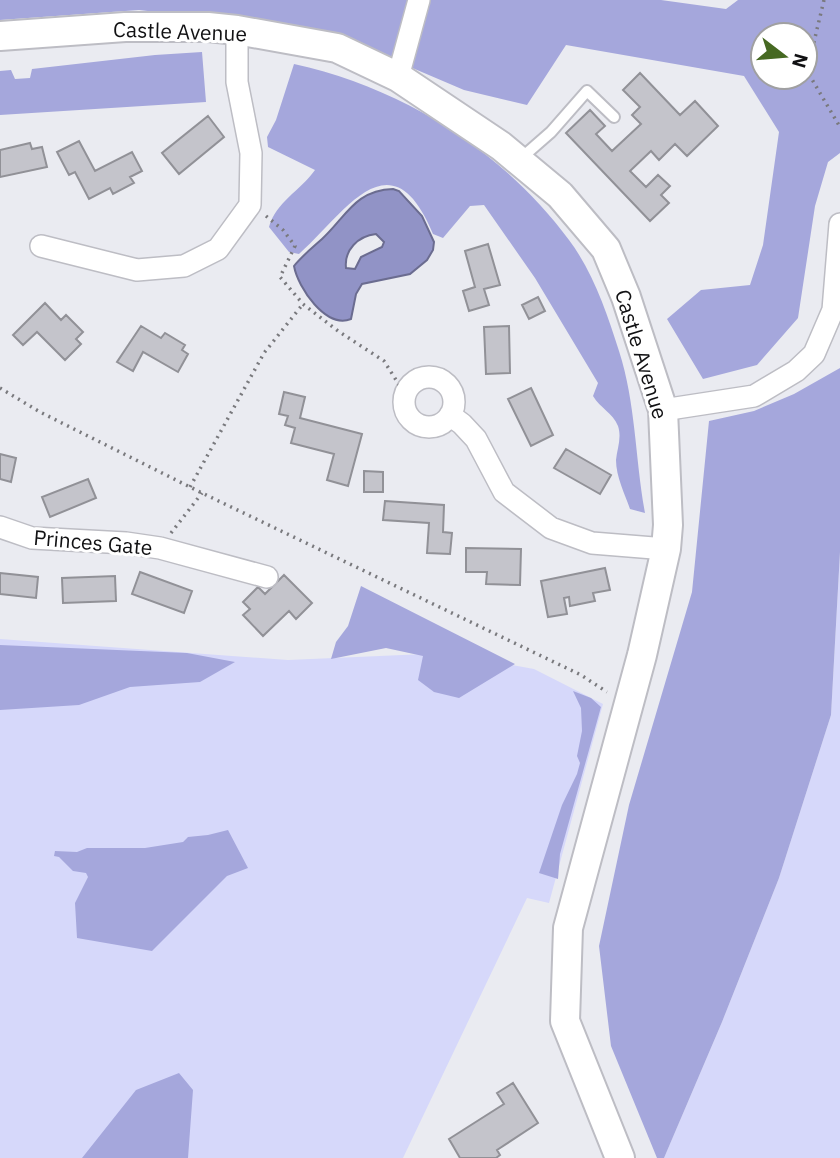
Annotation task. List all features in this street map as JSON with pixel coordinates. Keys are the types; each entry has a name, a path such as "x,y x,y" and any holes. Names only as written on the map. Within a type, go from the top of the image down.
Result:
{"street":[{"path":"398,77 419,0"},
{"name":"Castle Avenue","path":"0,36 125,26 237,30 337,48 398,77 501,146 560,195 606,249 626,297 663,410 667,485 666,549 629,706 568,928 565,1021 620,1158"},
{"path":"41,246 137,270 184,266 218,249 250,205 251,153 237,82 237,30"},
{"path":"663,410 754,396 796,371 814,354 833,310 840,224"},
{"path":"435,377 443,381 454,398 450,415 441,424 433,427 416,424 405,411 405,394 418,379 435,377"},
{"path":"450,415 463,424 476,439 504,492 551,528 592,543 666,549"},
{"name":"Princes Gate","path":"0,527 32,538 126,543 160,548 267,576"}],"lane":[{"path":"519,160 551,132 587,91 614,117"}],"path":[{"path":"824,0 807,71 840,127"},
{"path":"250,205 283,230 295,246 281,277 303,304 384,361 405,394"},
{"path":"190,487 264,353 303,304"},
{"path":"0,388 40,412 202,493 581,675 629,706"},
{"path":"160,548 202,493"}],"shaded area":[{"path":"0,0 661,0 726,9 738,0 840,0 840,153 828,162 815,206 798,318 757,365 703,379 667,319 701,290 750,285 763,245 779,132 753,91 819,91 819,21 749,21 749,84 744,76 566,45 527,105 464,90 328,32 139,10 0,20"},
{"path":"202,52 206,102 0,115 0,71 11,70 15,79 30,78 32,69"},
{"path":"294,64 374,89 447,127 513,178 569,240 578,252 598,293 625,371 645,513 630,509 621,485 616,460 619,430 613,418 593,396 598,383 535,278 484,205 470,206 443,238 433,234 417,204 401,189 384,185 368,191 351,203 299,254 289,252 269,227 277,210 315,170 268,147 267,137 276,120"},
{"path":"380,191 399,191 422,216 434,242 433,250 427,260 410,274 362,284 356,294 351,319 332,318 307,295 294,266 360,199","holes":["376,234 384,242 382,247 361,257 355,269 346,268 347,255 358,241"]},
{"path":"840,368 840,552 831,715 779,878 664,1158 657,1158 611,1046 599,946 629,805 692,592 709,421 754,411 794,394"},
{"path":"840,553 840,1158 664,1158 779,878 831,715"},
{"path":"361,586 515,664 459,698 434,692 418,680 423,656 386,648 331,659 336,642 348,626"},
{"path":"0,639 288,660 448,653 534,669 603,704 549,903 527,898 403,1158 0,1158"},
{"path":"0,645 187,653 235,662 200,682 130,687 79,705 0,710"},
{"path":"573,691 591,698 601,707 560,854 558,879 539,873 562,805 580,763 577,756 582,731 581,708"},
{"path":"228,830 248,868 227,876 152,951 77,938 75,903 88,877 86,873 73,871 59,857 54,856 55,851 145,848 183,842 188,837"},
{"path":"179,1073 193,1090 188,1158 82,1158 136,1090"}],"building":[{"path":"640,73 680,115 695,101 718,126 687,156 675,144 659,160 651,151 630,171 646,187 658,175 670,186 661,195 669,203 650,221 566,133 590,110 605,126 596,134 612,151 641,124 632,115 640,107 623,90"},
{"path":"208,116 224,137 179,174 162,153"},
{"path":"79,141 95,171 132,152 142,171 130,177 134,183 113,194 110,188 89,199 75,172 69,175 57,152"},
{"path":"30,143 32,149 42,147 47,167 0,177 0,150"},
{"path":"488,244 500,285 484,289 489,305 469,311 463,291 475,287 465,251"},
{"path":"538,297 545,311 529,319 522,305"},
{"path":"45,303 61,320 66,315 83,332 76,339 81,344 65,360 37,332 23,345 13,335"},
{"path":"141,326 161,338 165,333 185,345 182,350 188,354 178,372 143,352 133,371 117,362"},
{"path":"509,326 510,373 486,374 484,327"},
{"path":"531,388 553,435 531,446 508,399"},
{"path":"284,392 305,397 300,418 362,434 348,486 327,480 334,454 291,443 295,428 285,425 288,416 279,414"},
{"path":"566,449 611,475 600,494 554,468"},
{"path":"0,454 16,458 11,482 0,479"},
{"path":"364,471 383,472 383,492 364,492"},
{"path":"88,479 96,498 50,517 42,497"},
{"path":"385,501 444,505 443,532 452,533 450,554 427,553 429,523 383,520"},
{"path":"466,548 521,549 520,585 486,584 487,572 466,572"},
{"path":"605,568 610,590 593,593 595,601 570,606 569,597 564,598 567,614 548,617 541,581"},
{"path":"140,572 192,591 184,613 132,594"},
{"path":"0,573 38,577 36,598 0,594"},
{"path":"284,575 312,603 296,619 289,611 263,636 243,615 250,609 243,602 258,587 265,594"},
{"path":"115,576 116,601 63,603 62,578"},
{"path":"513,1083 538,1123 497,1150 500,1155 496,1158 460,1158 449,1139 504,1104 497,1093"}]}
